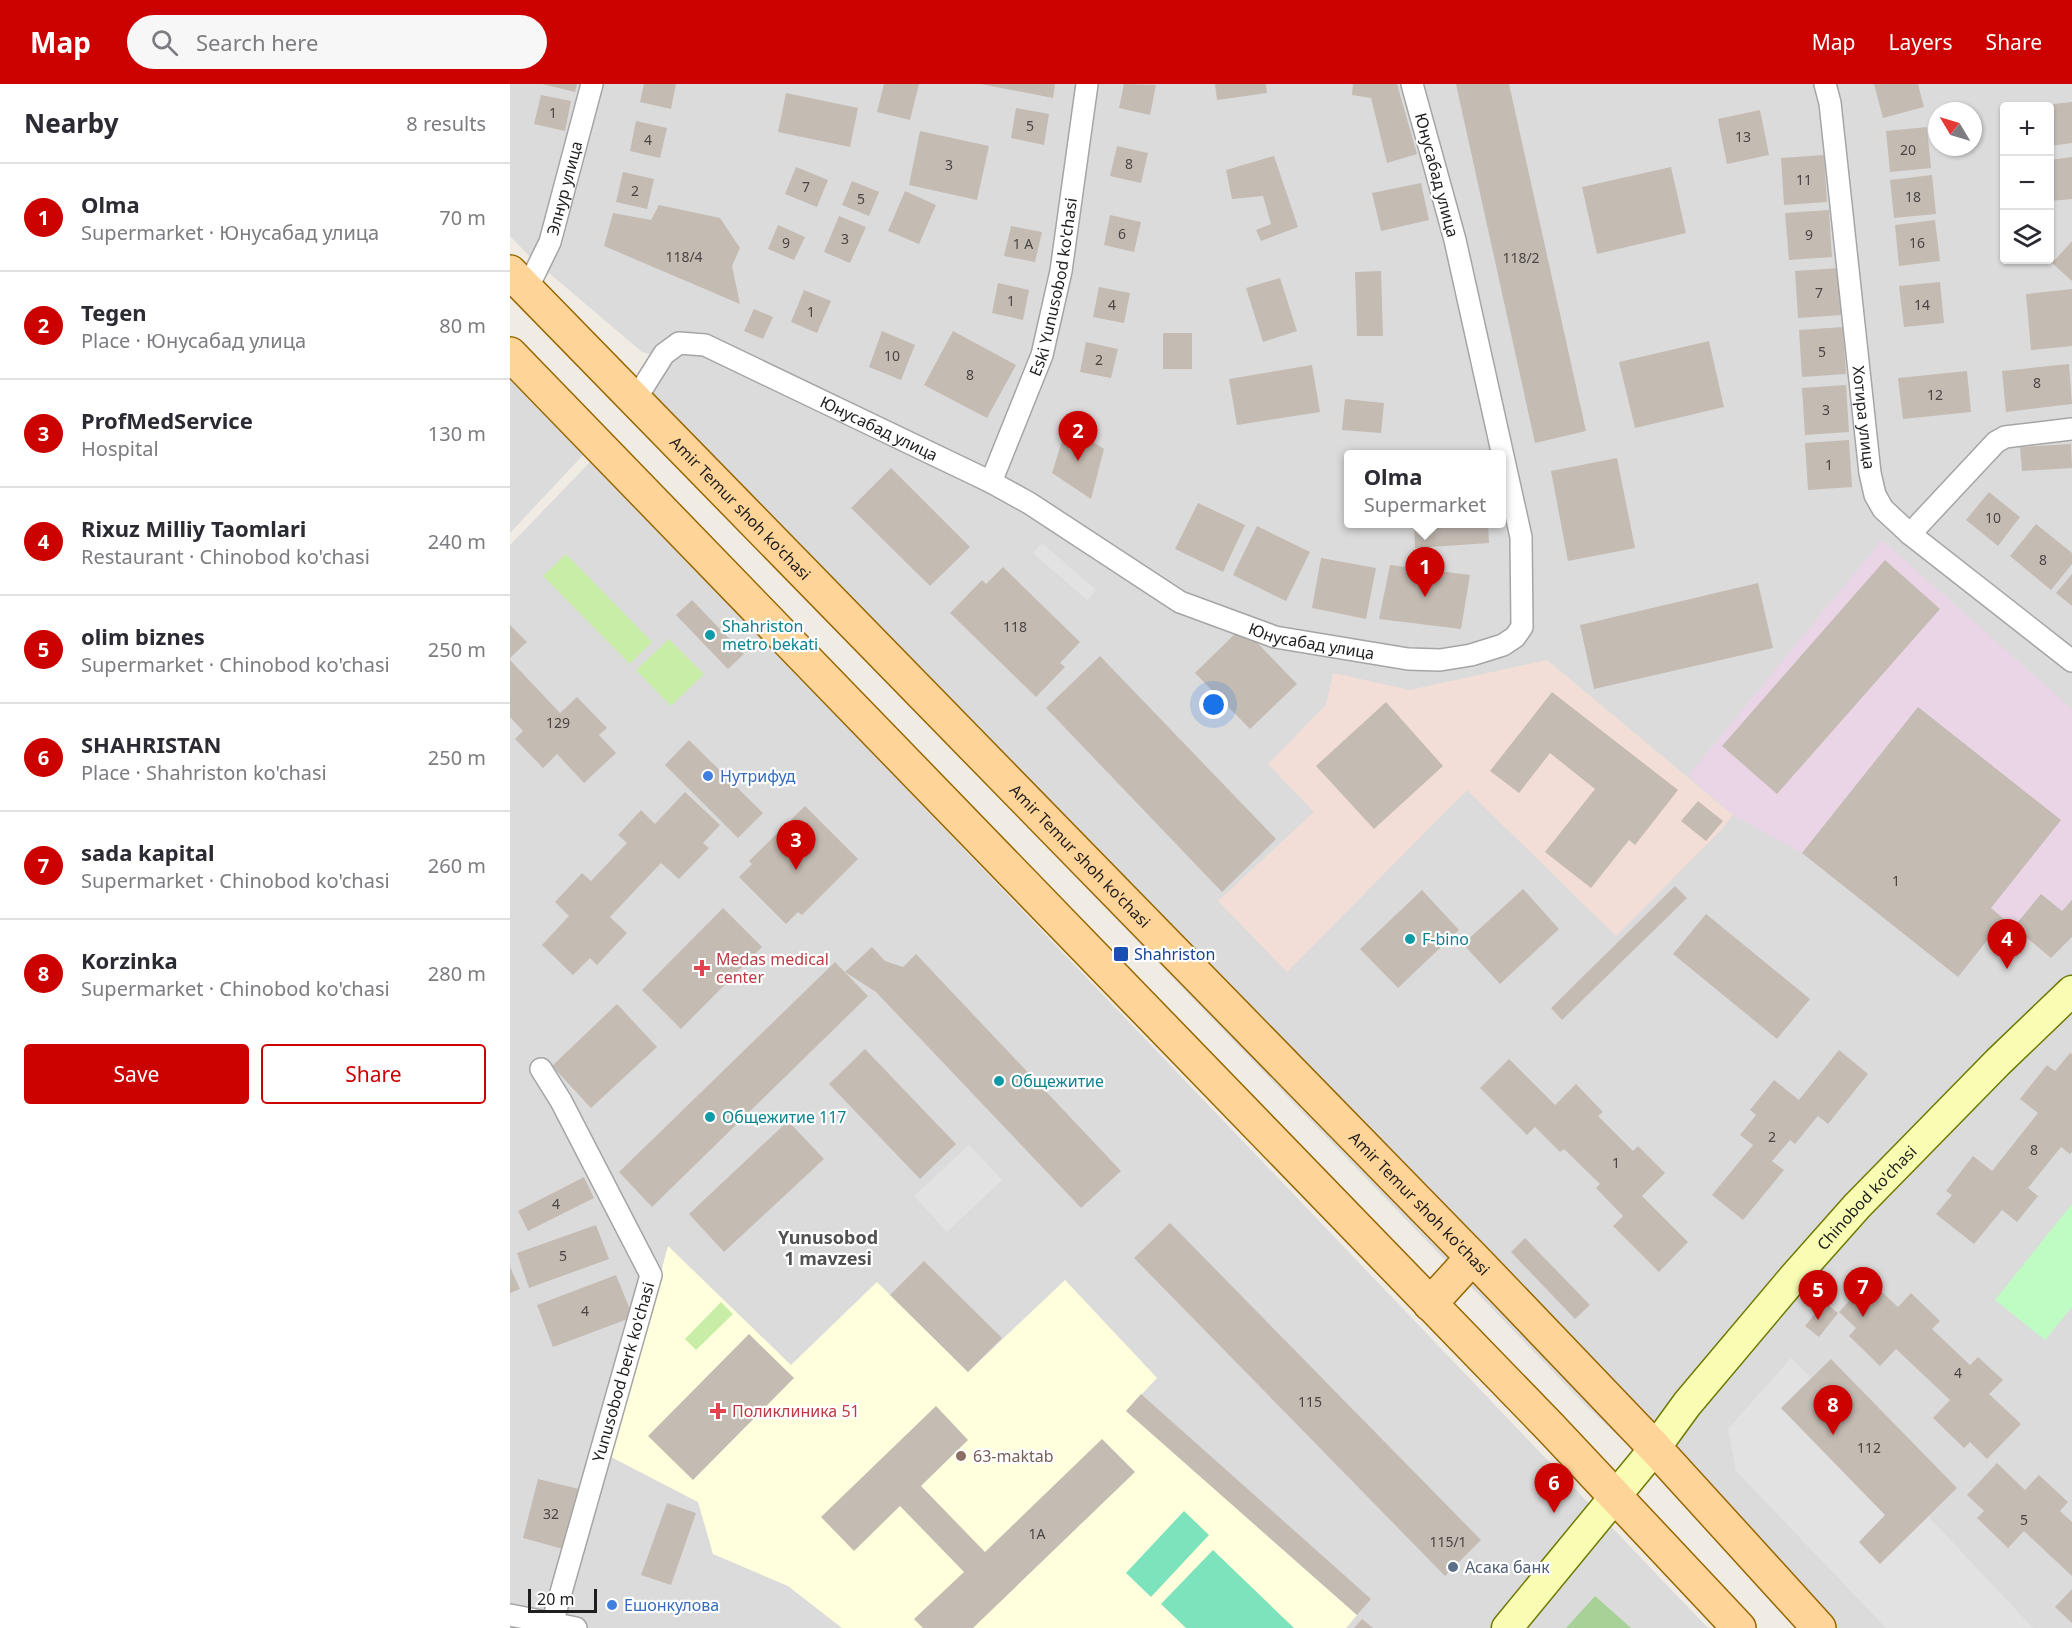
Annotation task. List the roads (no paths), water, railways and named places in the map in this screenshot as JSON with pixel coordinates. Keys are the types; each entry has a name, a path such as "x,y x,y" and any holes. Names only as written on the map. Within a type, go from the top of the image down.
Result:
{"main road":[{"name":"Amir Temur shoh ko'chasi","path":"519,281 1472,1258 1654,1448 1819,1628"},
{"path":"510,354 1430,1304 1739,1628"},
{"name":"Chinobod ko'chasi","path":"1507,1628 1794,1277 1857,1206 1998,1062 2072,991"},
{"path":"1430,1304 1472,1258"}],"street":[{"name":"Элнур улица","path":"519,281 550,242 592,84"},
{"name":"Eski Yunusobod ko'chasi","path":"991,482 1044,345 1061,271 1087,84"},
{"name":"Юнусабад улица","path":"1412,84 1455,240 1502,450"},
{"name":"Хотира улица","path":"1826,84 1830,103 1870,473 1875,495 1883,509 1910,534 2072,661"},
{"name":"Юнусабад улица","path":"635,400 663,354 679,343 705,345 991,482 1029,503 1180,602 1275,637 1408,659 1440,660 1472,655 1503,645 1515,637 1522,627 1521,537 1506,470"},
{"path":"1910,534 1996,442 2005,437 2072,429"},
{"name":"Yunusobod berk ko'chasi","path":"541,1069 561,1101 651,1275 550,1626"},
{"path":"510,1615 550,1626 576,1628"}],"place":[{"name":"Tegen","path":"1078,461"},
{"name":"Olma","path":"1425,597"},
{"name":"Shahriston metro bekati","path":"710,635"},
{"name":"Нутрифуд","path":"708,776"},
{"name":"ProfMedService","path":"796,870"},
{"name":"F-bino","path":"1410,939"},
{"name":"Shahriston","path":"1121,954"},
{"name":"Medas medical center","path":"702,968"},
{"name":"Rixuz Milliy Taomlari","path":"2007,969"},
{"name":"Общежитие","path":"999,1081"},
{"name":"Общежитие 117","path":"710,1117"},
{"name":"sada kapital","path":"1863,1317"},
{"name":"olim biznes","path":"1818,1320"},
{"name":"Поликлиника 51","path":"718,1411"},
{"name":"Korzinka","path":"1833,1435"},
{"name":"63-maktab","path":"961,1456"},
{"name":"SHAHRISTAN","path":"1554,1513"},
{"name":"Асака банк","path":"1453,1567"},
{"name":"Ешонкулова","path":"612,1605"}],"district":[{"name":"Yunusobod 1 mavzesi","path":"828,1248"}]}
